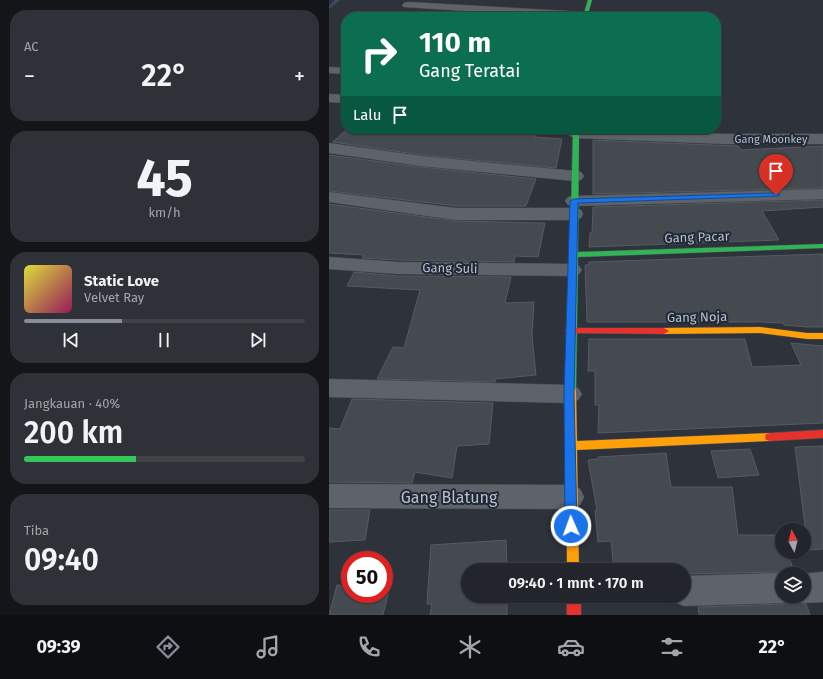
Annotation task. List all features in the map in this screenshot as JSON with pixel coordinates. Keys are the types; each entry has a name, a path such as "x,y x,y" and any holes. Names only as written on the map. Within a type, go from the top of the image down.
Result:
{"main road":[{"path":"586,12 590,0"},
{"path":"573,563 570,497 569,394 576,134"},
{"name":"Gang Pacar","path":"572,262 823,246"},
{"name":"Gang Noja","path":"570,331 760,330 803,336 823,336"},
{"path":"569,446 823,434"},
{"path":"574,603 574,615"}],"street":[{"path":"408,5 521,12"},
{"path":"329,98 341,99"},
{"name":"Gang Moonkey","path":"632,134 725,139 823,139"},
{"path":"329,148 441,164 575,176"},
{"path":"329,197 456,214 823,194"},
{"name":"Gang Suli","path":"329,263 398,268 572,262"},
{"path":"329,388 569,394"},
{"name":"Gang Blatung","path":"329,496 570,497"},
{"path":"811,588 823,587"},
{"path":"691,591 775,588"}],"lane":[{"path":"329,70 341,71"}],"building":[{"path":"342,134 536,134 535,137 562,139 556,168 421,155 333,142"},
{"path":"593,140 738,146 741,150 823,146 823,188 593,194"},
{"path":"329,155 421,167 536,179 526,206 456,206 329,191"},
{"path":"823,200 823,207 762,211 779,240 589,247 590,233 592,233 593,207"},
{"path":"329,204 456,221 545,223 538,257 515,256 514,262 362,258 364,255 329,253"},
{"path":"823,254 823,327 807,327 784,325 783,323 760,322 587,322 585,265 589,265 589,262"},
{"path":"354,272 398,276 511,277 505,303 534,302 532,336 536,375 495,379 495,382 377,379 393,347 404,348 420,290 347,286"},
{"path":"589,339 745,339 752,367 801,365 791,343 823,346 823,423 598,433 599,405 595,405 595,371 588,371"},
{"path":"352,399 493,403 489,444 457,446 452,478 415,472 412,483 329,482 329,428 340,429"},
{"path":"823,446 823,549 811,550 811,523 805,523 795,447"},
{"path":"750,449 759,475 718,478 711,451"},
{"path":"666,453 671,487 732,487 738,535 775,535 775,559 790,559 792,567 775,567 775,572 691,574 691,563 613,563 611,541 598,542 595,511 597,510 588,460 598,459 598,457"},
{"path":"329,510 370,510 365,540 329,542"},
{"path":"506,540 507,563 461,563 461,603 507,603 507,615 430,615 432,604 427,604 431,545"},
{"path":"337,585 341,585 341,603 386,603 383,615 329,615"},
{"path":"806,604 810,615 699,615 698,607"}],"waterway":[{"path":"329,8 338,0"}],"traffic: fast":[{"path":"586,12 590,0"},
{"path":"571,391 576,134"},
{"path":"572,255 823,246"}],"traffic: slow":[{"path":"664,331 760,330 807,336 823,336"},
{"path":"571,391 573,563"},
{"path":"570,446 770,437"}],"traffic: jam":[{"path":"570,331 664,331"},
{"path":"770,437 823,434"},
{"path":"574,603 574,615"}],"route":[{"path":"571,526 569,394 574,201 776,195"}]}
